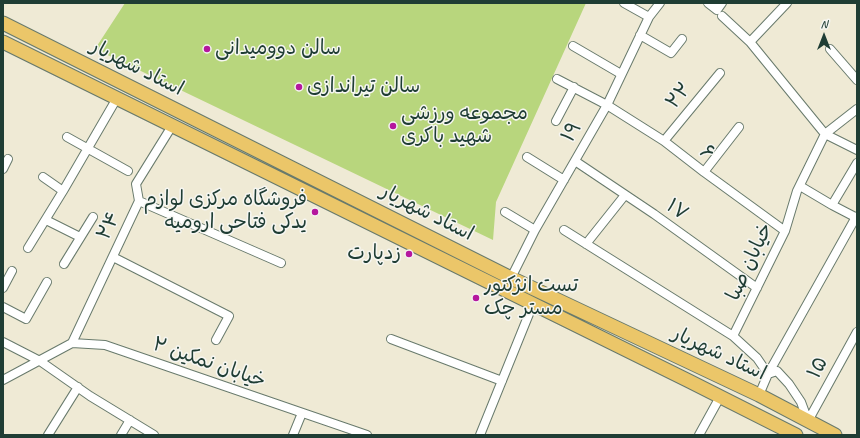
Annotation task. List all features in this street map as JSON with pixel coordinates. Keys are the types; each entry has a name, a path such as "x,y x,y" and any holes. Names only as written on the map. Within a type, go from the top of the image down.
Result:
{"main road":[{"name":"استاد شهریار","path":"3,23 511,278 759,395 835,435"},
{"name":"استاد شهریار","path":"3,42 796,435"},
{"path":"396,236 402,223"},
{"path":"419,248 426,235"}],"street":[{"path":"624,3 649,17"},
{"name":"۱۹","path":"511,278 535,230 607,105 649,17 660,3"},
{"path":"708,3 717,10 722,3"},
{"path":"750,42 788,3"},
{"path":"722,16 750,42 825,134 857,150"},
{"path":"640,35 671,53 682,39"},
{"path":"573,46 621,74"},
{"path":"830,50 857,80"},
{"name":"۲۲","path":"664,141 720,73"},
{"name":"۶","path":"558,79 607,105 664,141 785,231"},
{"path":"556,121 574,87"},
{"path":"28,248 117,98"},
{"path":"825,134 857,109"},
{"name":"۲۴","path":"72,343 140,201 136,184 172,126"},
{"path":"704,172 739,127"},
{"name":"خیابان صبا","path":"734,336 785,231 800,186 825,134"},
{"path":"67,137 128,171"},
{"path":"527,156 564,180"},
{"path":"3,169 8,159"},
{"name":"۱۷","path":"575,161 757,288"},
{"path":"832,205 857,163"},
{"path":"43,177 63,191"},
{"path":"759,395 768,374 857,218 800,186"},
{"path":"586,244 625,195"},
{"path":"140,201 281,263"},
{"path":"505,212 535,230"},
{"path":"64,264 93,217"},
{"path":"46,220 80,237"},
{"path":"564,230 734,336 757,358 768,374"},
{"path":"113,257 229,316 216,340"},
{"path":"3,288 12,271"},
{"path":"3,307 26,319 47,282"},
{"path":"480,435 533,304"},
{"name":"۱۵","path":"808,421 857,332"},
{"path":"391,339 502,382"},
{"path":"3,342 40,361 154,435"},
{"path":"3,380 72,343"},
{"name":"خیابان نمکین ۲","path":"72,343 105,345 367,435"},
{"path":"768,374 777,371 790,384 801,402 808,421"},
{"path":"48,435 78,387"},
{"path":"699,435 720,397"},
{"path":"293,435 302,413"},
{"path":"121,435 130,420"}],"green space":[{"name":"مجموعه ورزشی شهید باکری","path":"125,3 586,3 496,202 493,240 95,49"}],"place":[{"name":"سالن دوومیدانی","path":"207,49"},
{"name":"سالن تیراندازی","path":"299,87"},
{"name":"مجموعه ورزشی شهید باکری","path":"393,126"},
{"name":"فروشگاه مرکزی لوازم یدکی فتاحی ارومیه","path":"315,212"},
{"name":"زدپارت","path":"409,254"},
{"name":"تست انژکتور مستر چک","path":"476,298"}]}
